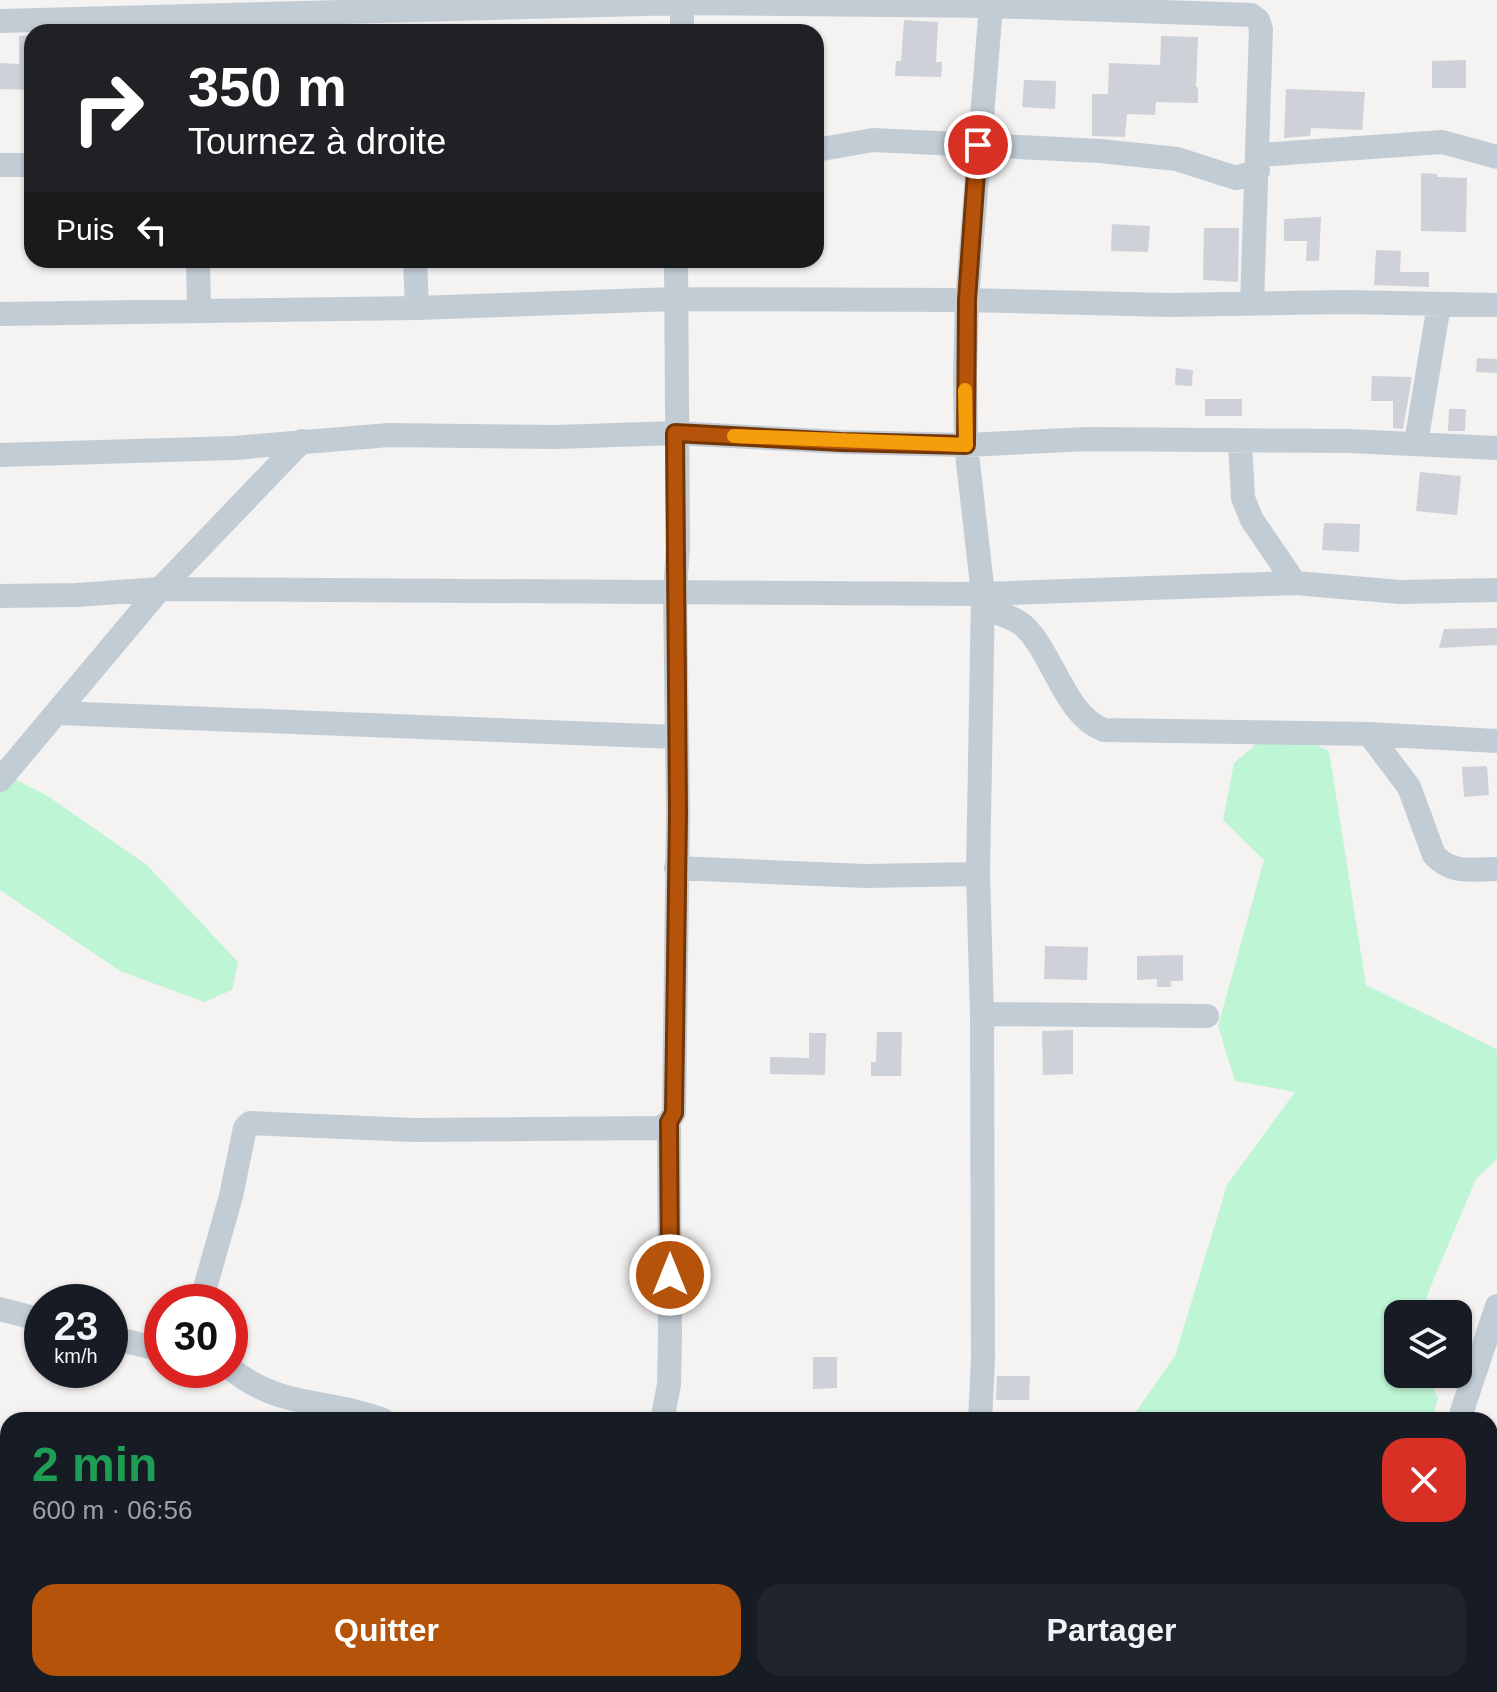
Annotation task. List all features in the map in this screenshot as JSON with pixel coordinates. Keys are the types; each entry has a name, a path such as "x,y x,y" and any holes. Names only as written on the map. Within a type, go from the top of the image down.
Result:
{"street":[{"path":"682,2 682,24"},
{"path":"216,24 682,2 991,6 1251,15 1258,20 1261,29 1252,304"},
{"path":"980,1412 982,1014 978,874 984,601 966,445 967,300 991,6"},
{"path":"0,21 145,24"},
{"path":"824,149 873,140 1100,151 1177,159 1236,178 1258,163 1442,142 1497,157"},
{"path":"0,165 24,165"},
{"path":"198,268 199,310"},
{"path":"415,268 417,308"},
{"path":"664,1412 669,1385 670,1336 669,1122 674,1113 675,592 678,546 676,268"},
{"path":"0,314 417,308 675,299 1497,305"},
{"path":"1416,443 1439,305"},
{"path":"0,455 234,448 389,435 556,437 675,433 966,445 1088,439 1416,443 1497,448"},
{"path":"0,780 160,589 302,441"},
{"path":"1240,441 1243,498 1252,520 1295,583"},
{"path":"0,596 160,589 675,592 984,601 1295,583 1400,592 1497,590"},
{"path":"984,601 1022,623 1036,640 1080,713 1090,725 1104,730 1369,734 1497,741"},
{"path":"58,713 676,737"},
{"path":"1369,734 1409,787 1434,855 1442,864 1452,870 1497,869"},
{"path":"676,868 865,876 978,874"},
{"path":"982,1014 1207,1016"},
{"path":"206,1284 231,1196 245,1128 250,1123 430,1130 659,1128 669,1122"},
{"path":"1462,1411 1497,1306"},
{"path":"0,1309 24,1315"},
{"path":"248,1381 290,1400 363,1412"}],"green space":[{"path":"1277,726 1329,751 1366,985 1497,1049 1497,1159 1476,1179 1426,1300 1384,1300 1384,1388 1433,1388 1438,1398 1434,1412 1136,1412 1175,1356 1227,1185 1295,1092 1235,1081 1218,1026 1264,860 1223,820 1234,763"},
{"path":"0,772 46,795 147,865 238,962 232,990 204,1002 120,971 0,890"}],"building":[{"path":"904,20 938,22 936,62 942,62 941,77 895,76 896,61 901,61"},
{"path":"19,36 24,36 24,90 0,89 0,63 19,64"},
{"path":"1161,36 1198,37 1198,103 1156,102 1155,115 1127,114 1125,137 1092,136 1092,94 1108,94 1109,63 1160,65"},
{"path":"1466,60 1466,88 1432,88 1432,61"},
{"path":"1024,80 1056,81 1055,109 1022,107"},
{"path":"1286,89 1365,92 1362,130 1311,128 1310,136 1284,138"},
{"path":"1421,173 1467,178 1466,232 1421,231"},
{"path":"1321,217 1319,261 1306,261 1307,241 1284,241 1284,219"},
{"path":"1112,224 1150,226 1148,252 1111,251"},
{"path":"1204,228 1239,228 1238,282 1203,280"},
{"path":"1376,250 1401,251 1400,272 1429,272 1429,287 1374,285"},
{"path":"1477,358 1497,359 1497,373 1476,372"},
{"path":"1176,368 1193,370 1192,386 1175,385"},
{"path":"1372,376 1412,377 1403,429 1393,428 1393,401 1371,401"},
{"path":"1205,399 1242,399 1242,416 1205,416"},
{"path":"1449,409 1466,409 1465,431 1448,431"},
{"path":"1420,472 1461,476 1457,515 1416,511"},
{"path":"1324,523 1360,524 1359,552 1322,550"},
{"path":"1497,628 1497,645 1439,648 1444,629"},
{"path":"1487,766 1489,795 1464,797 1462,767"},
{"path":"1045,946 1088,947 1087,980 1044,979"},
{"path":"1183,955 1183,981 1171,981 1171,987 1157,987 1157,979 1137,980 1137,956"},
{"path":"1073,1030 1073,1074 1043,1075 1042,1031"},
{"path":"877,1032 902,1032 901,1076 871,1076 871,1062 876,1062"},
{"path":"809,1033 826,1033 825,1075 770,1074 770,1057 809,1058"},
{"path":"813,1357 837,1357 837,1388 813,1389"},
{"path":"997,1376 1030,1376 1029,1400 996,1400"}],"slow traffic":[{"path":"734,436 966,445 965,390"}],"route":[{"path":"670,1275 669,1122 674,1113 678,814 675,592 678,489 675,433 966,445 967,300 978,145"}]}
